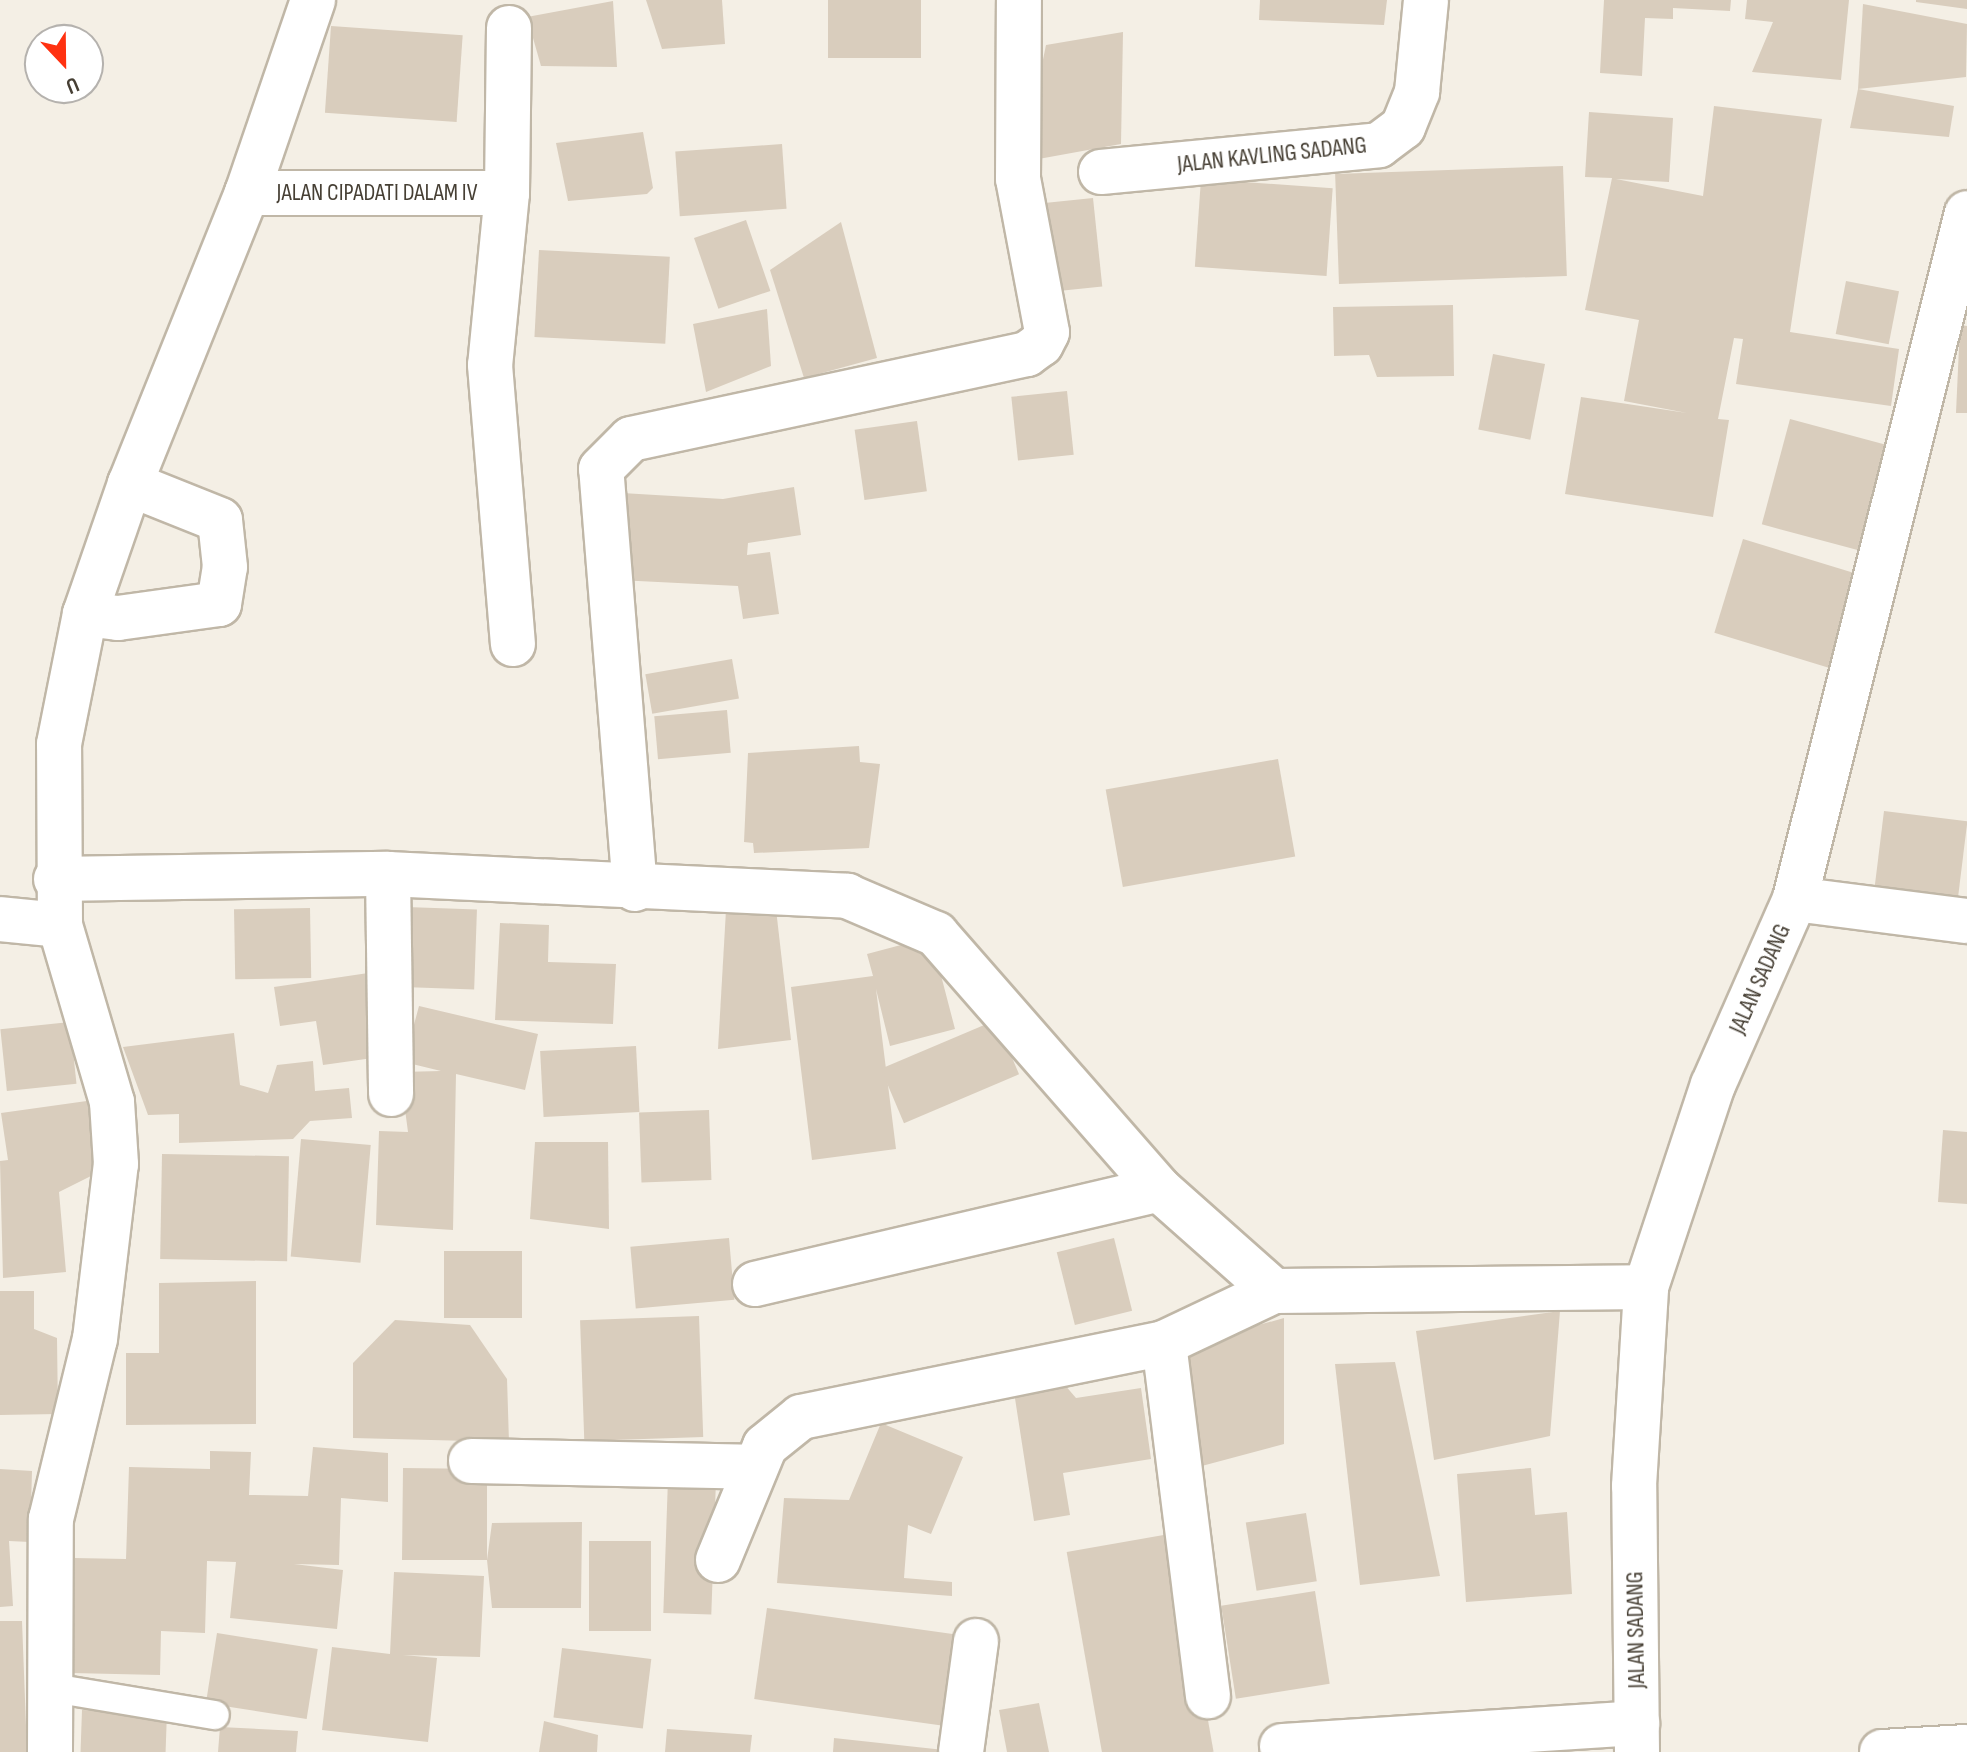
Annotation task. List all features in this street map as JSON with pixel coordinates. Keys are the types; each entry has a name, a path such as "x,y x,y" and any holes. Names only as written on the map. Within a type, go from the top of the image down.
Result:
{"street":[{"path":"50,1752 47,1687 51,1519 95,1339 116,1164 112,1102 60,925 56,879 59,744 85,614 130,484 247,193 313,0"},
{"path":"635,889 601,469 631,439 1027,354 1041,344 1047,332 1018,179 1019,0"},
{"name":"JALAN KAVLING SADANG","path":"1101,172 1379,145 1403,127 1417,92 1426,0"},
{"path":"509,28 507,193 490,365 513,644"},
{"name":"JALAN CIPADATI DALAM IV","path":"247,193 507,193"},
{"name":"JALAN SADANG","path":"1637,1738 1634,1486 1646,1287 1713,1085 1795,899 1967,213"},
{"path":"85,614 118,618 219,604 225,567 220,520 130,484"},
{"path":"388,874 391,1094"},
{"path":"56,879 388,874 635,889 847,896 936,934 1159,1189 1274,1291"},
{"path":"1795,899 1967,921"},
{"path":"0,919 60,925"},
{"path":"755,1284 1159,1189"},
{"path":"718,1560 753,1467 780,1429 822,1411 1164,1343 1274,1291 1646,1287"},
{"path":"1164,1343 1208,1696"},
{"path":"471,1461 753,1467"},
{"path":"961,1752 976,1641"},
{"path":"1282,1746 1637,1738"},
{"path":"1882,1752 1967,1747"}],"lane":[{"path":"47,1687 215,1715"}],"building":[{"path":"646,0 722,0 725,44 662,49"},
{"path":"828,0 921,0 921,58 828,58"},
{"path":"1260,0 1387,0 1384,25 1259,20"},
{"path":"1604,0 1731,0 1730,11 1673,8 1673,19 1645,18 1642,76 1600,73"},
{"path":"1747,0 1849,0 1841,80 1752,72 1773,22 1745,19"},
{"path":"1967,0 1967,9 1916,2"},
{"path":"613,1 617,67 541,66 527,17"},
{"path":"1863,4 1967,24 1966,77 1858,89"},
{"path":"331,26 463,35 457,122 325,113"},
{"path":"1123,32 1121,144 1022,162 1046,45"},
{"path":"1858,89 1954,106 1949,137 1850,128"},
{"path":"1714,106 1822,119 1790,332 1899,349 1891,406 1736,384 1743,339 1734,338 1718,419 1729,420 1713,517 1565,494 1581,397 1687,413 1624,401 1639,320 1585,310 1612,178 1585,177 1589,112 1673,118 1669,182 1616,179 1703,196"},
{"path":"643,132 653,188 647,194 568,201 556,143"},
{"path":"782,144 787,209 680,216 675,151"},
{"path":"1563,166 1567,276 1339,284 1335,174"},
{"path":"1201,179 1333,188 1327,276 1195,267"},
{"path":"1093,198 1102,287 1047,292 1037,204"},
{"path":"746,220 770,291 718,309 694,238"},
{"path":"841,222 877,358 804,378 770,270"},
{"path":"539,250 670,257 665,344 534,337"},
{"path":"1846,281 1899,291 1889,344 1836,334"},
{"path":"1453,305 1454,376 1377,377 1369,355 1334,356 1333,307"},
{"path":"767,309 771,366 706,392 693,324"},
{"path":"1960,325 1967,326 1967,413 1956,413"},
{"path":"1493,354 1545,364 1530,440 1478,430"},
{"path":"1067,391 1074,455 1018,461 1011,397"},
{"path":"1790,419 1891,446 1863,551 1762,524"},
{"path":"917,421 927,491 864,500 855,430"},
{"path":"794,487 801,535 748,543 747,555 770,552 779,614 743,619 738,586 618,580 622,493 723,499"},
{"path":"1743,539 1861,575 1832,669 1714,633"},
{"path":"732,659 739,698 652,714 645,674"},
{"path":"727,710 731,753 658,759 654,716"},
{"path":"859,746 860,762 880,764 869,848 754,853 753,843 744,842 748,753"},
{"path":"1278,759 1295,856 1123,887 1106,789"},
{"path":"1884,811 1967,821 1957,908 1873,897"},
{"path":"406,907 477,909 474,989 403,987"},
{"path":"310,908 311,978 235,979 234,909"},
{"path":"776,909 791,1040 718,1049 726,910"},
{"path":"500,923 549,925 548,962 616,964 613,1024 495,1020"},
{"path":"931,937 955,1029 890,1046 876,989 896,1149 812,1160 791,987 873,976 867,954"},
{"path":"375,972 387,1056 323,1065 316,1021 280,1026 274,987"},
{"path":"419,1006 538,1034 525,1090 456,1074 453,1230 376,1225 379,1131 408,1132 400,1072 441,1071 404,1062"},
{"path":"996,1020 1019,1074 904,1123 881,1069"},
{"path":"70,1022 76,1084 7,1091 0,1029"},
{"path":"234,1033 240,1085 268,1093 277,1065 313,1061 315,1091 349,1088 352,1118 310,1121 293,1139 179,1143 179,1114 148,1115 123,1047"},
{"path":"636,1046 639,1112 544,1117 540,1051"},
{"path":"101,1099 93,1175 59,1192 66,1272 3,1278 0,1161 8,1160 1,1113"},
{"path":"709,1110 711,1180 641,1182 639,1112"},
{"path":"1943,1130 1967,1132 1967,1204 1938,1202"},
{"path":"301,1139 371,1145 360,1263 291,1257"},
{"path":"535,1142 608,1142 609,1229 530,1219"},
{"path":"162,1154 289,1156 287,1261 160,1259"},
{"path":"729,1238 734,1300 636,1308 630,1247"},
{"path":"1114,1238 1132,1311 1075,1325 1057,1252"},
{"path":"444,1251 522,1251 522,1318 444,1318"},
{"path":"256,1281 256,1424 126,1425 126,1353 159,1353 159,1283"},
{"path":"0,1291 34,1291 34,1329 57,1338 58,1414 0,1415"},
{"path":"1560,1311 1550,1436 1434,1460 1416,1331"},
{"path":"699,1316 703,1437 584,1441 580,1320"},
{"path":"1284,1318 1284,1444 1198,1467 1183,1346"},
{"path":"395,1320 470,1325 507,1379 509,1442 353,1438 353,1363"},
{"path":"1395,1362 1440,1576 1360,1585 1335,1364"},
{"path":"1064,1384 1076,1398 1141,1388 1151,1459 1063,1473 1070,1515 1034,1521 1014,1392"},
{"path":"881,1423 963,1457 931,1534 908,1525 904,1578 952,1582 952,1596 777,1583 784,1498 849,1500"},
{"path":"313,1447 388,1453 388,1502 341,1498 339,1565 294,1564 343,1570 337,1629 230,1618 236,1562 207,1561 205,1633 161,1631 160,1675 71,1673 74,1558 126,1559 129,1467 210,1469 210,1451 251,1452 249,1495 308,1496"},
{"path":"403,1468 487,1469 487,1560 402,1560"},
{"path":"1531,1468 1535,1515 1567,1512 1572,1594 1466,1602 1457,1474"},
{"path":"0,1469 32,1471 30,1542 9,1541 13,1606 0,1607"},
{"path":"668,1479 716,1481 711,1615 663,1613"},
{"path":"1306,1513 1317,1581 1257,1591 1246,1523"},
{"path":"582,1522 581,1608 492,1608 487,1560 492,1523"},
{"path":"1175,1533 1214,1752 1102,1752 1067,1552"},
{"path":"589,1541 651,1541 651,1631 589,1631"},
{"path":"394,1572 484,1576 480,1657 403,1655 437,1658 428,1742 322,1730 332,1647 390,1654"},
{"path":"1315,1591 1330,1684 1236,1699 1221,1606"},
{"path":"767,1608 956,1635 943,1726 754,1699"},
{"path":"0,1621 22,1621 27,1752 0,1752"},
{"path":"217,1633 318,1649 307,1719 206,1703"},
{"path":"562,1648 651,1659 643,1728 553,1717"},
{"path":"1039,1703 1049,1752 1007,1752 999,1710"},
{"path":"82,1710 167,1713 166,1752 81,1752"},
{"path":"544,1721 598,1735 597,1752 539,1752"},
{"path":"220,1727 298,1731 296,1752 218,1752"},
{"path":"667,1729 752,1735 750,1752 665,1752"},
{"path":"834,1738 944,1750 833,1752"}]}
